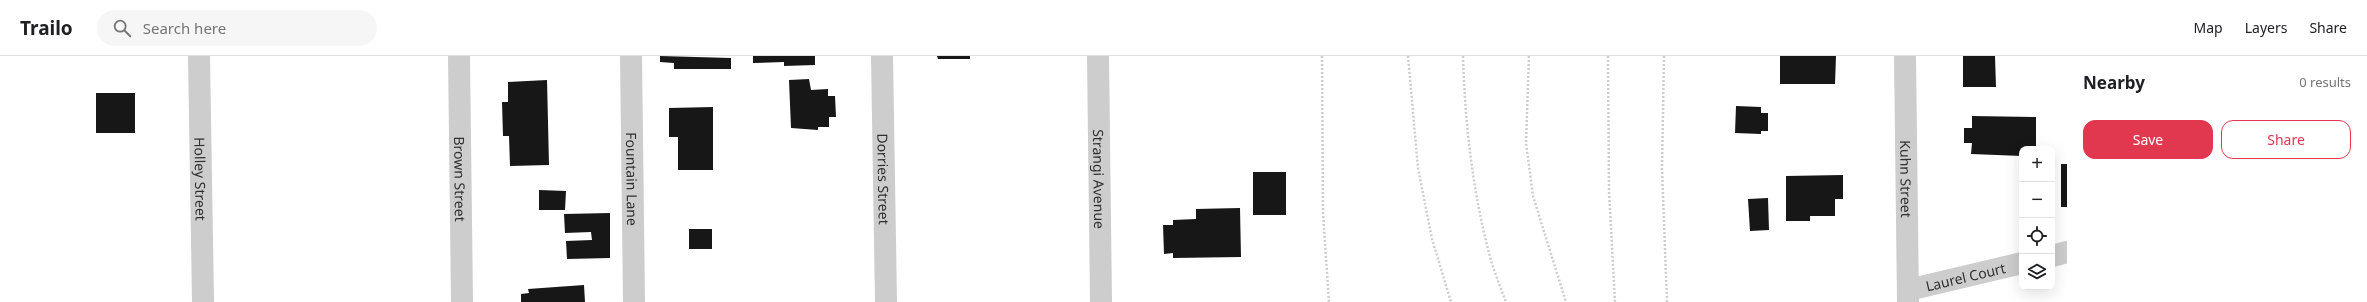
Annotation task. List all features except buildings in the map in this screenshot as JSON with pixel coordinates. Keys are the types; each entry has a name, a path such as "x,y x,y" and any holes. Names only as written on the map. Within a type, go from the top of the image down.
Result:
{"street":[{"name":"Holley Street","path":"199,56 204,302"},
{"name":"Brown Street","path":"459,56 462,302"},
{"name":"Fountain Lane","path":"631,56 634,302"},
{"name":"Dorries Street","path":"882,56 886,302"},
{"name":"Strangi Avenue","path":"1098,56 1101,302"},
{"name":"Kuhn Street","path":"1905,56 1908,296"},
{"path":"2055,255 2067,252"},
{"name":"Laurel Court","path":"1908,296 2019,264"}],"path":[{"path":"1322,56 1323,213 1329,302"},
{"path":"1408,56 1418,168 1432,240 1451,302"},
{"path":"1463,56 1464,104 1473,176 1489,254 1506,302"},
{"path":"1529,56 1526,143 1533,196 1566,302"},
{"path":"1608,56 1609,191 1615,302"},
{"path":"1664,56 1662,168 1667,302"}]}
